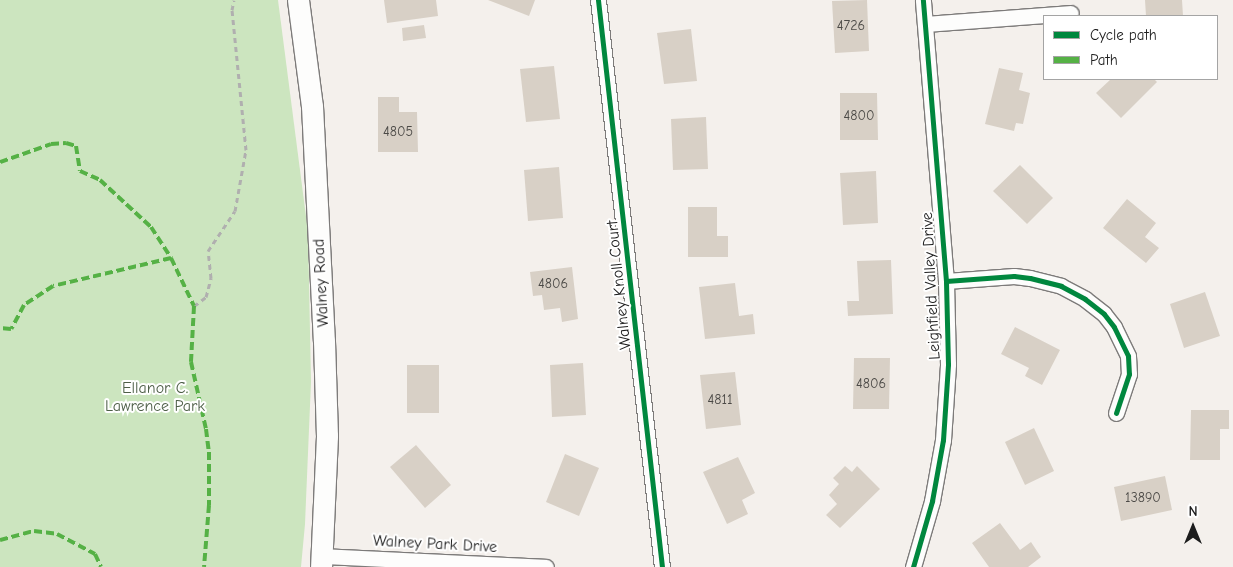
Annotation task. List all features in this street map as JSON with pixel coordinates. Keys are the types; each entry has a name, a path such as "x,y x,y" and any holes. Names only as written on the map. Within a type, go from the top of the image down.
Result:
{"main road":[{"name":"Walney Road","path":"298,0 312,106 324,331 327,436 321,561"}],"street":[{"name":"Walney Knoll Court","path":"598,0 662,567"},
{"name":"Leighfield Valley Drive","path":"913,567 932,501 943,440 948,364 946,281 924,0"},
{"path":"926,24 1071,12"},
{"path":"946,281 1014,276 1030,278 1061,286 1085,299 1104,314 1114,327 1128,356 1129,374 1116,413"},
{"name":"Walney Park Drive","path":"321,561 546,567"}],"path":[{"path":"194,306 206,297 211,278 208,250 235,211 246,150 232,10 234,0"}],"green space":[{"name":"Ellanor C. Lawrence Park","path":"0,0 278,0 308,232 311,382 305,524 301,567 0,567"}],"building":[{"path":"384,0 436,0 438,16 387,23"},
{"path":"488,0 535,0 529,16"},
{"path":"867,0 869,51 835,53 832,1"},
{"path":"1145,0 1182,0 1183,15 1146,15"},
{"path":"424,25 426,38 403,41 402,28"},
{"path":"691,29 697,81 664,84 657,33"},
{"path":"554,66 560,119 526,122 520,69"},
{"path":"999,68 1023,73 1019,90 1030,93 1023,124 1016,123 1014,131 985,124"},
{"path":"1110,80 1155,80 1157,82 1121,118 1096,93"},
{"path":"840,93 877,93 878,140 840,140"},
{"path":"378,97 399,97 399,112 417,112 418,152 378,152"},
{"path":"706,117 708,169 673,170 671,119"},
{"path":"1020,165 1053,198 1027,224 993,191"},
{"path":"559,167 563,218 528,221 524,170"},
{"path":"876,171 878,223 843,225 840,173"},
{"path":"1127,199 1156,223 1145,237 1159,248 1146,263 1103,228"},
{"path":"688,207 717,207 717,236 728,236 728,257 688,257"},
{"path":"891,260 893,314 848,316 847,301 859,301 857,261"},
{"path":"572,267 578,319 562,322 560,308 544,310 542,295 533,296 530,272"},
{"path":"735,283 739,316 753,314 755,334 705,339 699,287"},
{"path":"1205,292 1220,336 1184,348 1170,304"},
{"path":"1015,327 1060,350 1042,385 1025,376 1029,368 1001,354"},
{"path":"854,358 890,358 889,409 853,409"},
{"path":"583,363 586,415 552,417 550,365"},
{"path":"407,365 439,365 439,413 407,413"},
{"path":"735,372 741,425 706,429 700,375"},
{"path":"1191,410 1229,410 1229,429 1220,429 1220,460 1190,460"},
{"path":"1034,428 1054,471 1025,485 1005,442"},
{"path":"416,445 451,485 425,508 390,467"},
{"path":"565,454 599,468 579,516 546,502"},
{"path":"738,457 755,493 742,500 748,514 727,524 703,472"},
{"path":"845,466 852,472 857,466 880,489 840,528 826,515 837,504 829,495 839,484 833,478"},
{"path":"1165,476 1172,510 1121,521 1114,487"},
{"path":"1000,523 1020,550 1031,542 1041,557 1028,567 989,567 972,543"}],"marked path":[{"path":"0,162 51,144 66,143 76,146 80,171 100,180 151,227 171,258 53,286 24,305 11,329 0,328"},
{"path":"171,258 194,306 191,362 206,429 209,452 209,505 204,567"},
{"path":"0,540 34,531 57,534 95,554 101,567"}],"cycle path":[{"path":"598,0 662,567"},
{"path":"913,567 932,501 943,440 948,364 946,281 923,0"},
{"path":"946,281 1014,276 1030,278 1061,286 1085,299 1104,314 1114,327 1128,356 1129,374 1116,413"}]}
